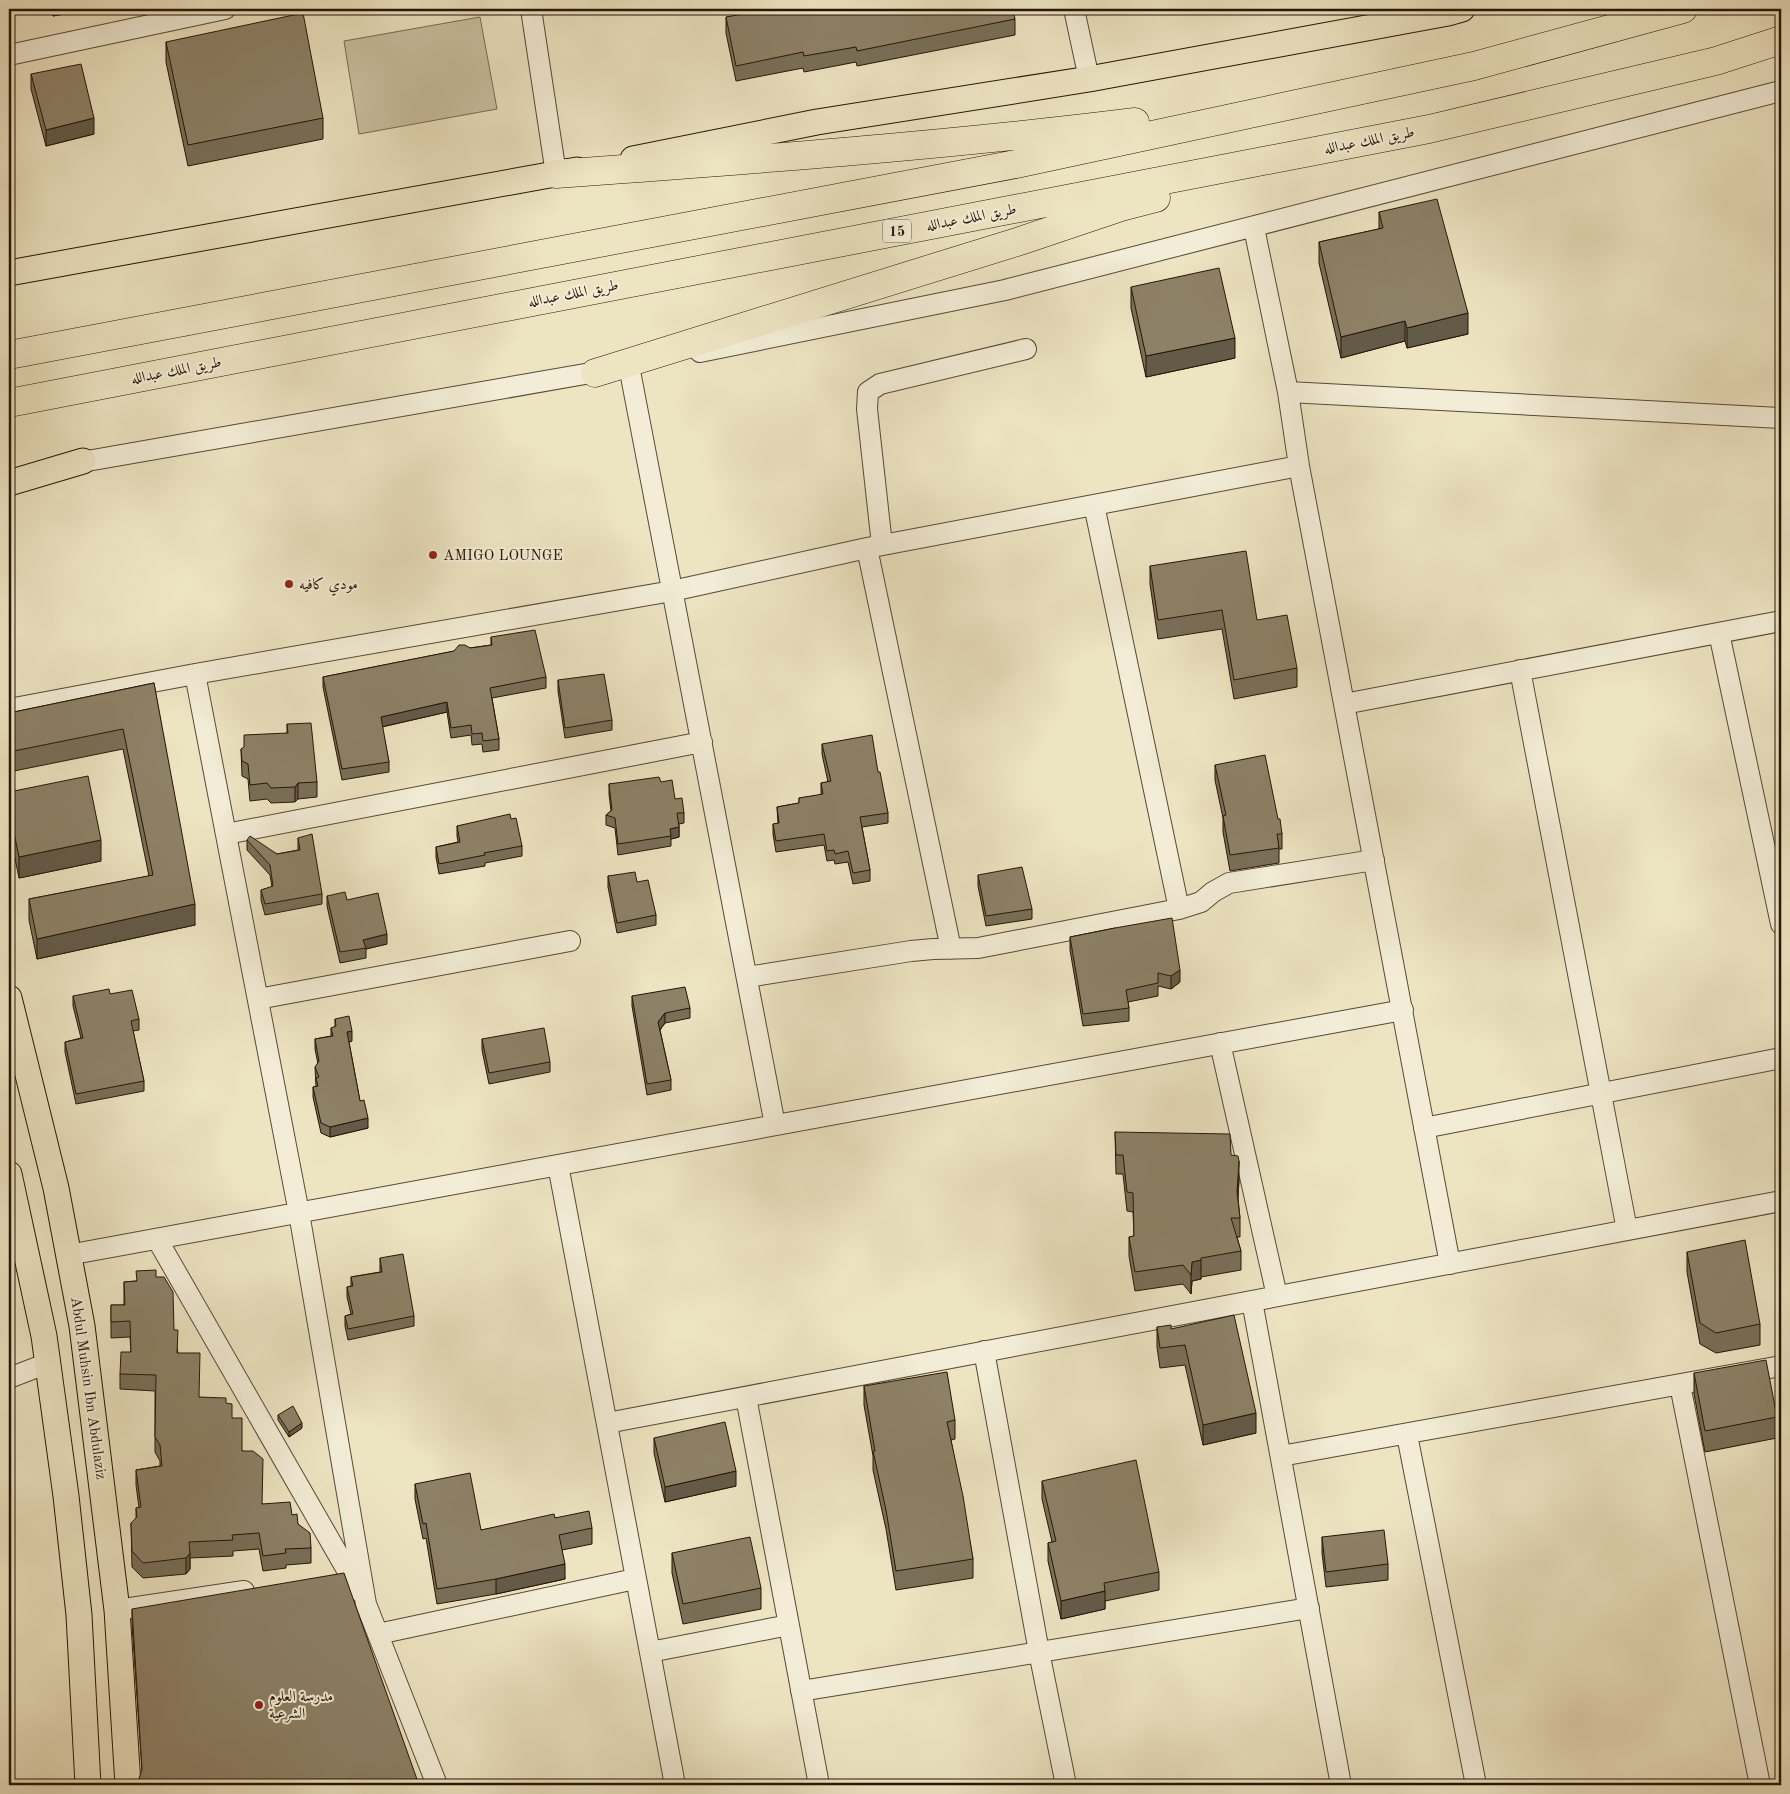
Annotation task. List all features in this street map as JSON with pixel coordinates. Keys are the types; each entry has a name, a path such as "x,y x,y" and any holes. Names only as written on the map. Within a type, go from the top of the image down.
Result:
{"highway":[{"path":"9,355 1016,164 1474,66 1683,9"},
{"name":"طريق الملك عبدالله","path":"9,402 1429,129 1716,61 1781,40"},
{"path":"556,174 849,152 1040,134 1322,98"},
{"path":"594,373 1020,241 1121,207 1387,137"}],"main road":[{"path":"9,273 556,174 817,122 1089,79 1462,9"},
{"path":"9,483 83,461"},
{"name":"Abdul Muhsin Ibn Abdulaziz","path":"9,998 56,1188 82,1326 117,1610 128,1785"},
{"path":"9,1174 44,1336 66,1496 79,1615 88,1785"}],"street":[{"path":"9,55 225,9"},
{"path":"531,9 556,174"},
{"path":"1074,9 1089,79"},
{"path":"9,474 594,373 1005,290 1254,228 1781,91"},
{"path":"1254,228 1288,392 1299,466 1450,1264"},
{"path":"951,949 875,546 867,409 868,392 880,384 1026,349"},
{"path":"629,366 775,1125"},
{"path":"1288,392 1781,418"},
{"path":"9,709 195,674 672,591 875,546 1299,466"},
{"path":"1094,505 1179,909"},
{"path":"1344,704 1781,621"},
{"path":"1718,633 1781,924"},
{"path":"1520,670 1627,1230"},
{"path":"195,674 299,1213 366,1604 437,1785"},
{"path":"226,834 702,742"},
{"path":"747,977 911,951 978,948 1179,909 1201,902 1213,892 1229,883 1374,860"},
{"path":"258,998 570,941"},
{"path":"68,1255 1403,1010"},
{"path":"1220,1043 1277,1296"},
{"path":"1424,1128 1781,1058"},
{"path":"558,1165 675,1785"},
{"path":"607,1423 1781,1201"},
{"path":"157,1239 340,1576 366,1604"},
{"path":"1252,1301 1341,1785"},
{"path":"984,1352 1039,1652 1066,1785"},
{"path":"9,1378 48,1363"},
{"path":"1281,1456 1408,1435 1781,1366"},
{"path":"1680,1385 1760,1785"},
{"path":"746,1397 819,1785"},
{"path":"1408,1435 1476,1785"},
{"path":"378,1634 635,1579"},
{"path":"117,1610 262,1588"},
{"path":"801,1692 1309,1608"},
{"path":"650,1652 789,1624"}],"shaded area":[{"path":"480,17 497,109 359,134 344,41"}],"building":[{"path":"771,9 1013,9 1015,19 857,51 856,47 804,56 803,52 736,66 726,17"},
{"path":"303,13 323,118 188,145 166,42"},
{"path":"81,64 94,118 46,130 31,74"},
{"path":"1437,199 1468,313 1407,328 1405,321 1341,337 1319,242 1383,228 1379,212"},
{"path":"1219,268 1235,338 1146,356 1131,287"},
{"path":"1246,551 1257,620 1287,615 1297,668 1234,680 1222,610 1158,620 1150,566"},
{"path":"535,630 546,677 490,688 499,739 483,741 482,733 472,734 471,725 451,728 447,702 381,717 389,762 342,769 323,677 454,651 459,645 465,645 470,648 492,645 491,637"},
{"path":"604,674 612,720 565,728 558,680"},
{"path":"154,683 195,904 37,939 29,899 153,875 123,729 9,752 9,713"},
{"path":"311,723 317,782 298,783 295,787 271,788 267,783 250,785 248,764 242,761 241,749 244,747 244,735 288,733 287,724"},
{"path":"872,735 878,772 880,772 888,813 860,817 870,870 853,873 848,851 835,854 834,850 827,851 824,834 776,841 773,824 779,823 777,807 799,803 799,798 823,794 821,783 831,781 822,744"},
{"path":"1265,755 1278,819 1280,819 1282,834 1277,834 1279,848 1230,855 1223,816 1226,815 1215,765"},
{"path":"88,776 101,840 19,857 9,809 9,792"},
{"path":"659,777 661,782 672,780 675,799 682,798 684,813 677,813 679,827 670,829 671,836 618,844 615,818 606,815 612,810 609,784"},
{"path":"510,814 511,819 516,818 522,846 439,864 436,847 460,842 457,826"},
{"path":"312,834 322,894 265,904 261,890 273,886 270,865 247,840 250,836 277,854 300,850 298,838"},
{"path":"1022,867 1032,909 986,916 978,875"},
{"path":"635,872 637,882 648,880 656,915 617,923 608,876"},
{"path":"345,892 347,900 378,893 387,934 363,940 366,948 340,952 327,896"},
{"path":"1172,918 1180,970 1171,976 1158,973 1158,983 1126,990 1129,1008 1083,1014 1070,937"},
{"path":"685,987 690,1008 665,1013 658,1022 671,1080 647,1084 632,996"},
{"path":"109,989 110,994 132,990 139,1019 131,1021 144,1081 76,1094 65,1042 83,1038 73,996"},
{"path":"349,1016 352,1031 347,1032 360,1101 364,1100 368,1118 330,1127 321,1123 313,1087 318,1086 316,1078 319,1077 315,1067 319,1061 315,1039 333,1036 331,1028 336,1026 335,1019"},
{"path":"544,1028 550,1062 489,1073 482,1039"},
{"path":"1115,1132 1230,1134 1231,1155 1238,1156 1239,1161 1237,1192 1240,1218 1231,1218 1241,1251 1201,1258 1201,1260 1192,1262 1191,1275 1183,1265 1135,1272 1129,1237 1134,1236 1133,1193 1127,1192 1123,1155 1116,1155"},
{"path":"1745,1240 1760,1324 1716,1333 1700,1323 1687,1252"},
{"path":"403,1254 414,1316 348,1329 345,1316 353,1314 347,1287 353,1286 351,1277 382,1272 380,1258"},
{"path":"156,1270 156,1277 164,1277 173,1292 174,1330 178,1330 177,1353 200,1353 199,1397 226,1398 226,1403 232,1404 232,1418 242,1418 242,1451 253,1451 263,1459 262,1504 290,1502 292,1515 297,1514 298,1524 310,1533 311,1548 285,1549 286,1553 263,1556 259,1533 232,1535 233,1540 189,1542 190,1553 186,1558 143,1563 132,1551 131,1523 137,1517 136,1508 141,1507 136,1470 162,1466 160,1445 155,1437 156,1375 120,1374 121,1352 131,1352 130,1321 111,1322 111,1305 125,1305 124,1282 137,1281 136,1271"},
{"path":"1234,1315 1256,1413 1203,1425 1185,1345 1160,1348 1157,1327 1171,1325 1171,1329"},
{"path":"1766,1360 1777,1417 1705,1431 1694,1373"},
{"path":"947,1372 955,1420 947,1422 963,1496 973,1559 896,1571 886,1510 873,1451 875,1451 864,1386"},
{"path":"293,1406 302,1423 289,1432 278,1415"},
{"path":"725,1422 736,1471 665,1487 654,1438"},
{"path":"1136,1460 1159,1572 1104,1583 1105,1591 1061,1601 1048,1543 1056,1541 1042,1481"},
{"path":"470,1473 481,1530 554,1514 555,1518 589,1511 592,1528 559,1535 565,1564 437,1589 426,1523 423,1524 415,1484"},
{"path":"1384,1530 1388,1564 1326,1572 1322,1537"},
{"path":"750,1537 761,1588 683,1604 672,1553"},
{"name":"مدرسة العلوم الشرعية","path":"344,1573 419,1785 139,1785 142,1769 132,1609"}],"place":[{"name":"AMIGO LOUNGE","path":"433,555"},
{"name":"مودي كافيه","path":"289,584"},
{"name":"مدرسة العلوم الشرعية","path":"259,1705"}]}
